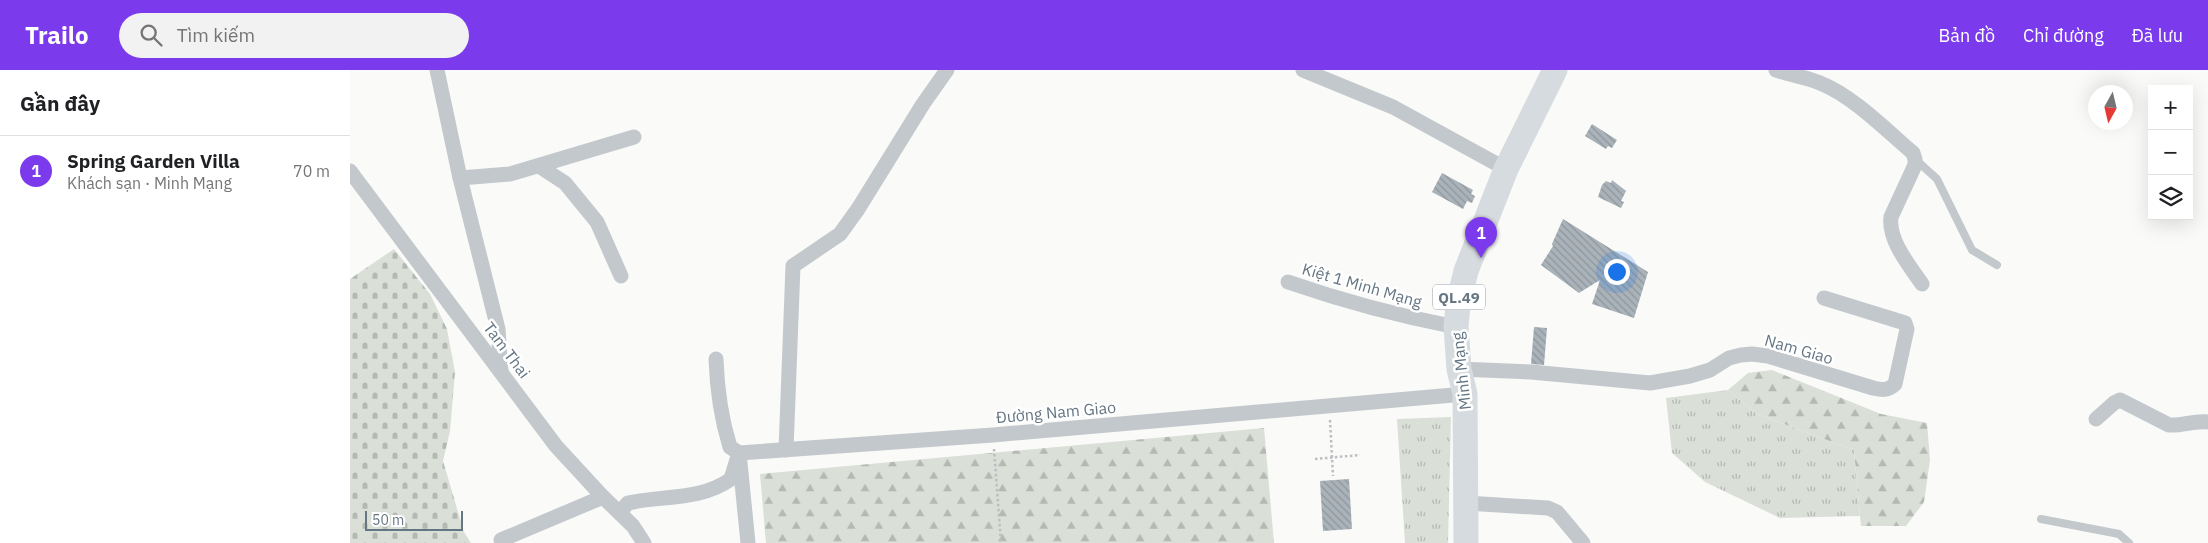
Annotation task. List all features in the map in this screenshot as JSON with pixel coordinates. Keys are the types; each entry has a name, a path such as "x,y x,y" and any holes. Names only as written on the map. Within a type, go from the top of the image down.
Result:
{"highway":[{"name":"Minh Mạng","path":"1466,543 1465,394 1459,369 1456,327 1458,304 1466,270 1506,169 1555,70"}],"street":[{"path":"438,70 460,178 498,329 501,372"},
{"path":"786,450 793,266 840,234 858,209 923,104 947,70"},
{"path":"1303,70 1393,107 1506,169"},
{"path":"1776,70 1820,82 1832,88 1861,109 1913,153 1916,159 1891,217 1890,224 1893,236 1922,284"},
{"path":"460,178 510,174 634,137"},
{"path":"539,166 565,183 597,222 621,276"},
{"name":"Tam Thai","path":"350,171 556,446 603,498 633,526 644,543"},
{"name":"Kiệt 1 Minh Mạng","path":"1288,282 1402,316 1456,327"},
{"name":"Nam Giao","path":"1459,369 1531,372 1650,383 1690,376 1710,370 1729,358 1752,354 1768,356 1872,388 1884,390 1891,388 1895,384 1907,329 1905,323 1824,298"},
{"path":"716,359 718,394 725,431 730,447 739,453"},
{"name":"Đường Nam Giao","path":"739,453 992,435 1465,394"},
{"path":"2096,419 2120,400 2169,425 2178,426 2193,421 2208,422"},
{"path":"620,512 628,503 690,495 722,485 731,478 739,453"},
{"path":"739,453 748,543"},
{"path":"501,540 603,498"},
{"path":"1466,503 1548,508 1557,512 1583,543"}],"lane":[{"path":"1916,159 1937,180 1972,250 1997,265"},
{"path":"2041,519 2119,534 2129,543"}],"path":[{"path":"1329,406 1334,476"},
{"path":"992,435 1001,543"},
{"path":"1315,459 1360,455"}],"green space":[{"path":"394,249 430,294 447,329 455,372 450,431 443,461 464,532 471,543 350,543 350,279"},
{"path":"1772,370 1881,414 1927,423 1930,460 1924,502 1906,526 1861,526 1854,450 1757,414 1728,390 1748,373"},
{"path":"1728,390 1757,414 1854,450 1860,516 1780,518 1705,482 1672,453 1666,398"},
{"path":"1451,417 1448,543 1405,543 1397,419"},
{"path":"1264,428 1274,543 766,543 760,474"}],"building":[{"path":"1592,124 1617,140 1612,148 1608,146 1606,149 1585,136"},
{"path":"1442,173 1473,190 1471,194 1475,196 1472,203 1467,201 1463,209 1432,192"},
{"path":"1612,180 1626,191 1621,201 1624,202 1621,208 1598,197 1602,185 1606,181 1611,183"},
{"path":"1563,219 1648,272 1634,318 1592,304 1600,280 1579,293 1541,265 1553,246 1552,244"},
{"path":"1534,327 1547,328 1544,365 1531,364"},
{"path":"1349,479 1352,529 1323,531 1320,481"}],"place":[{"name":"Spring Garden Villa","path":"1481,258"}]}
